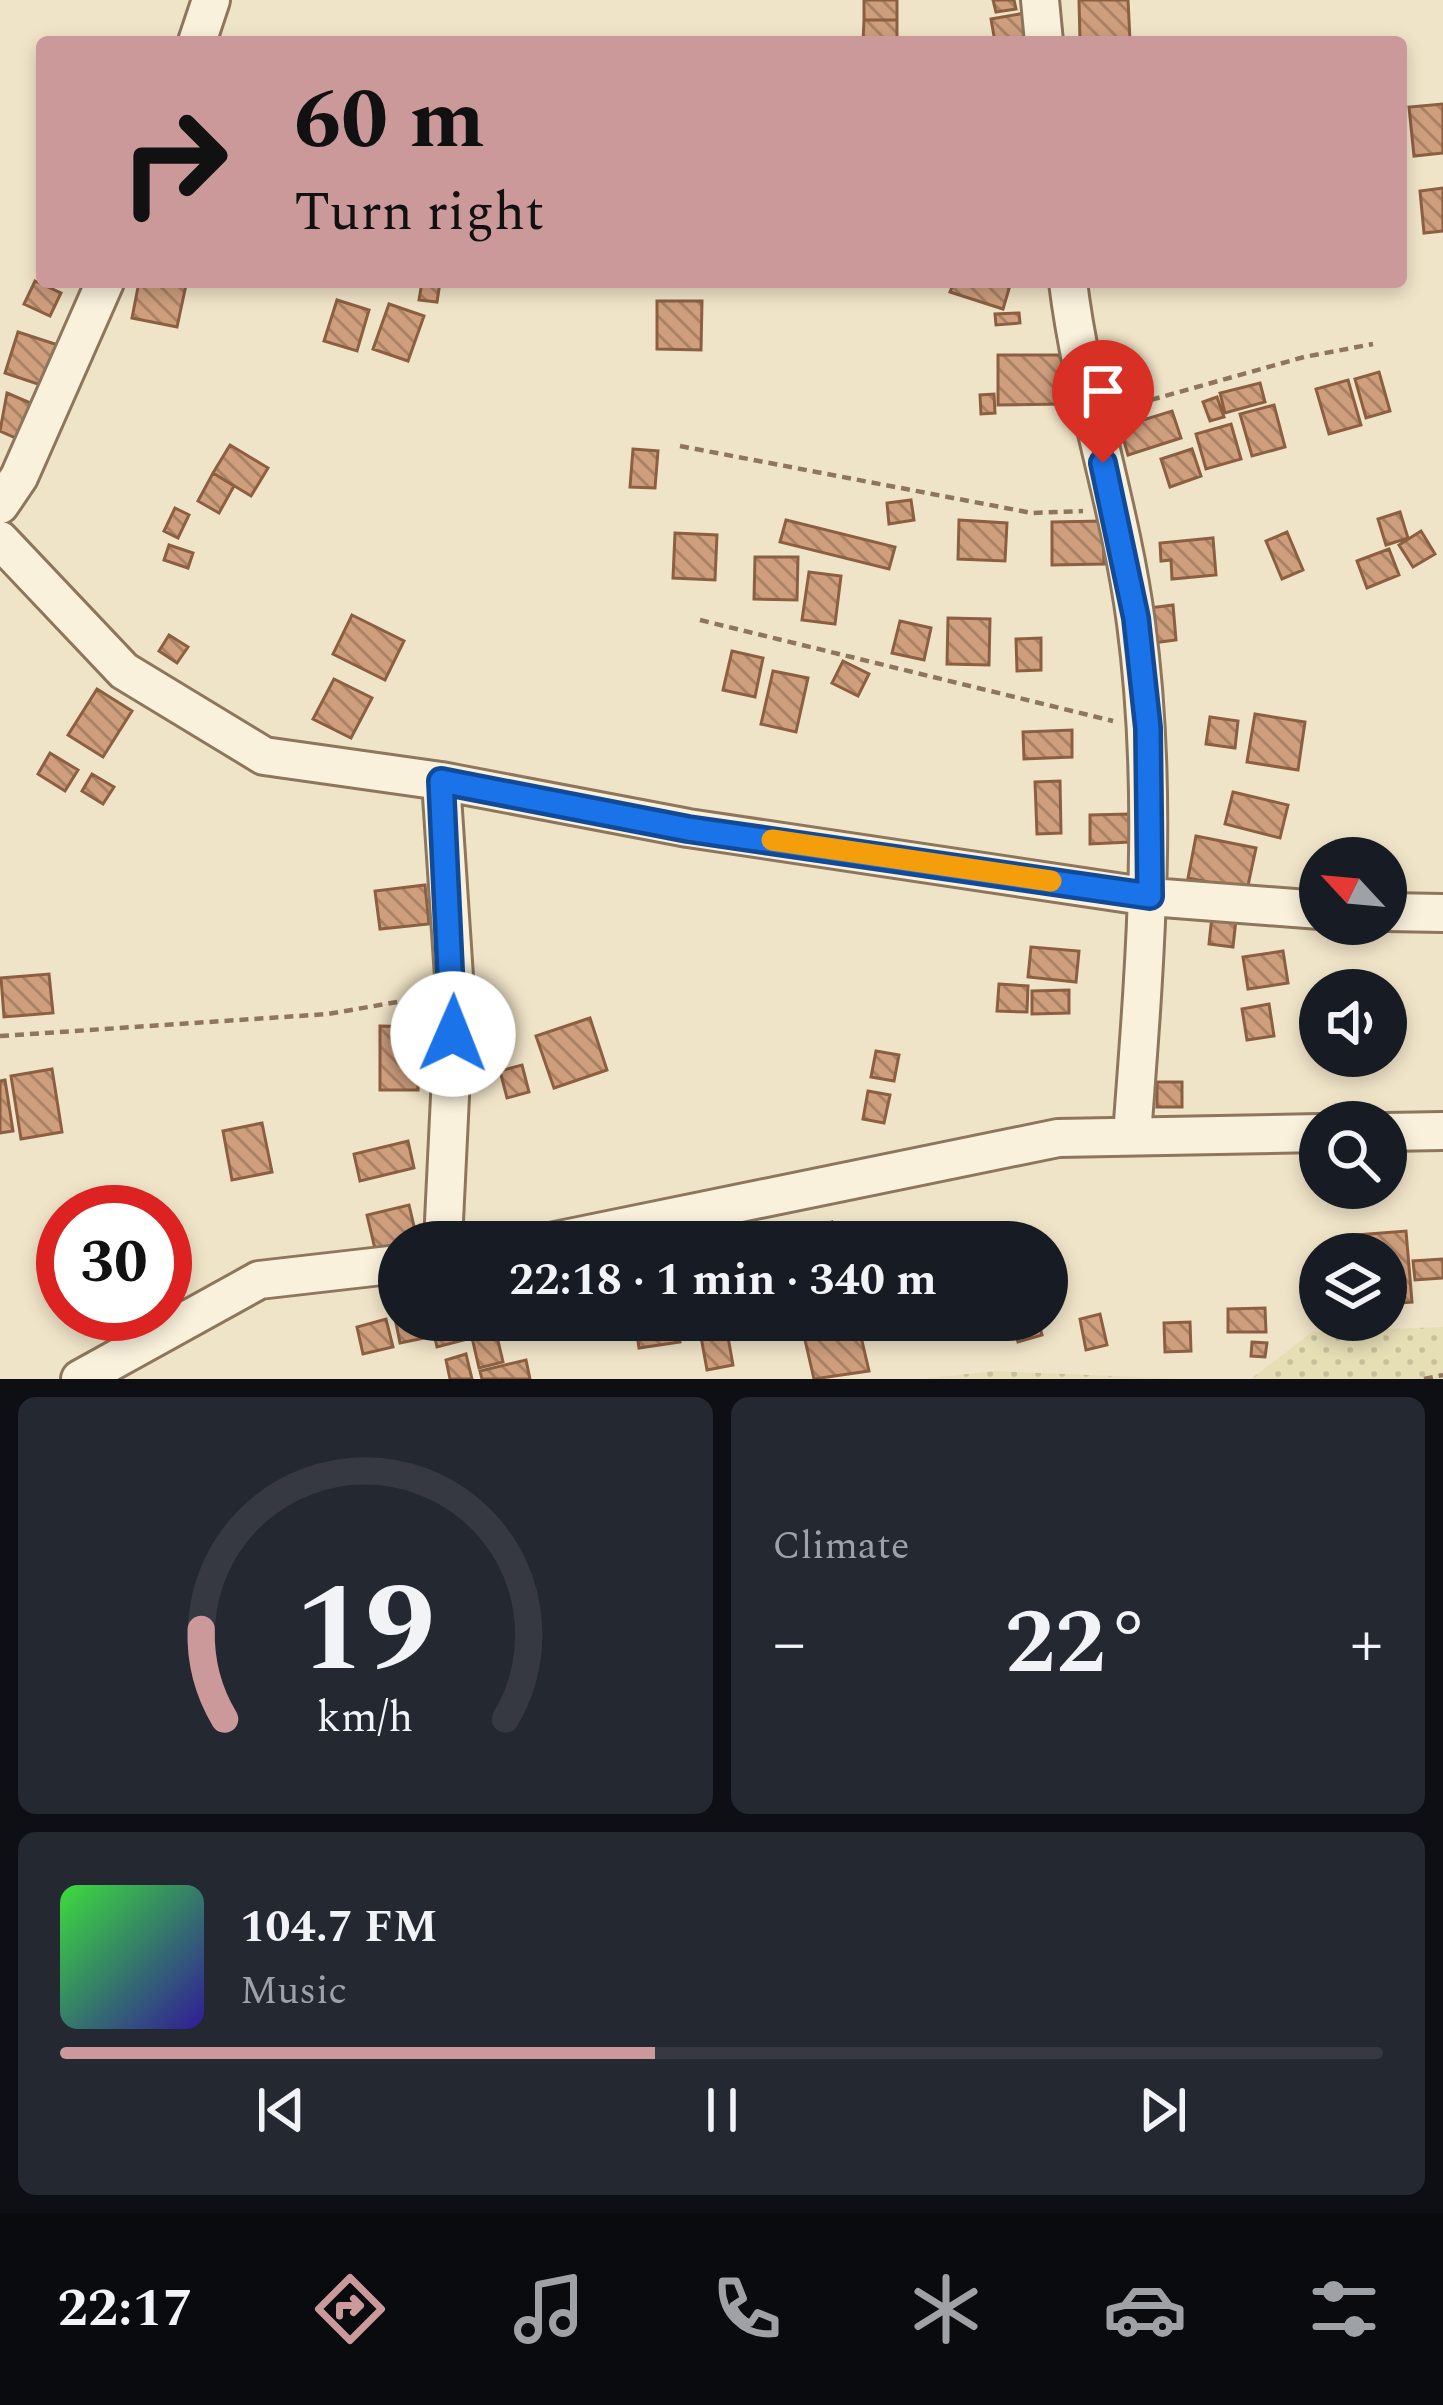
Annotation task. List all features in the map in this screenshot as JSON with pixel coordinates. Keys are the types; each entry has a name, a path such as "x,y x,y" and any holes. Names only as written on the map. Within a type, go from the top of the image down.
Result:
{"street":[{"path":"199,36 211,0"},
{"path":"1040,0 1043,36"},
{"path":"0,505 19,477 102,288"},
{"path":"1069,288 1136,618 1148,728 1150,896 1132,1135"},
{"path":"0,540 124,670 264,756 441,781 688,829 1150,896 1299,908"},
{"path":"441,781 455,992 443,1221"},
{"path":"1407,913 1443,913"},
{"path":"1407,1132 1443,1131"},
{"path":"653,1221 1058,1138 1299,1133"},
{"path":"80,1379 260,1280 378,1266"}],"path":[{"path":"1094,416 1304,357 1373,344"},
{"path":"680,446 1032,514 1113,509"},
{"path":"700,620 1148,728"},
{"path":"0,1036 328,1014 455,992"},
{"path":"1424,1379 1443,1375"}],"shaded area":[{"path":"1443,1327 1443,1379 1251,1379 1300,1341 1407,1341 1407,1328"},
{"path":"995,1371 1186,1379 923,1379"}],"building":[{"path":"864,0 897,0 897,20 864,20"},
{"path":"993,0 1014,0 1016,9 996,12"},
{"path":"1079,0 1128,0 1130,36 1080,36"},
{"path":"1031,12 1034,35 994,36 991,19"},
{"path":"864,20 897,20 897,36 863,36"},
{"path":"1443,104 1443,153 1414,156 1409,107"},
{"path":"1443,188 1443,231 1424,233 1420,191"},
{"path":"35,281 36,288 61,293 50,316 24,304"},
{"path":"138,288 185,288 177,327 132,318"},
{"path":"421,288 439,288 437,302 419,300"},
{"path":"952,288 1009,288 1003,309 950,292"},
{"path":"337,300 369,310 357,351 324,341"},
{"path":"657,301 702,301 701,350 657,349"},
{"path":"389,304 424,316 408,361 373,349"},
{"path":"1019,313 1020,323 996,325 995,314"},
{"path":"18,332 61,346 47,387 5,373"},
{"path":"998,355 1063,355 1063,404 998,405"},
{"path":"1379,372 1390,411 1366,418 1355,379"},
{"path":"1348,380 1361,425 1329,434 1316,389"},
{"path":"1260,383 1265,402 1225,413 1220,393"},
{"path":"7,393 33,404 18,439 0,431"},
{"path":"994,394 995,413 981,414 980,395"},
{"path":"1217,397 1224,417 1210,421 1203,402"},
{"path":"1274,405 1285,447 1252,456 1240,414"},
{"path":"1172,411 1181,438 1128,455 1120,427"},
{"path":"1231,424 1241,459 1206,469 1196,434"},
{"path":"230,445 268,468 251,496 213,473"},
{"path":"633,449 658,451 655,488 630,487"},
{"path":"1192,449 1201,476 1170,487 1161,459"},
{"path":"213,473 234,486 219,513 198,501"},
{"path":"911,500 914,520 889,524 887,503"},
{"path":"175,508 189,515 178,538 164,531"},
{"path":"1400,512 1408,538 1386,545 1378,519"},
{"path":"786,520 895,547 889,569 780,542"},
{"path":"959,520 1007,523 1005,561 958,559"},
{"path":"1103,521 1104,564 1052,565 1052,522"},
{"path":"1421,531 1435,554 1413,567 1399,545"},
{"path":"1287,532 1303,570 1282,579 1266,541"},
{"path":"675,533 717,535 715,580 673,578"},
{"path":"1213,538 1216,575 1172,579 1171,560 1161,561 1160,543"},
{"path":"169,545 193,553 188,568 164,560"},
{"path":"1389,549 1399,575 1367,588 1357,561"},
{"path":"755,557 798,557 797,600 754,599"},
{"path":"809,572 841,576 835,624 802,620"},
{"path":"1173,605 1176,640 1152,643 1149,608"},
{"path":"352,615 404,641 385,680 333,654"},
{"path":"948,618 990,619 989,665 947,664"},
{"path":"900,621 931,628 924,660 892,653"},
{"path":"169,635 188,647 177,663 159,651"},
{"path":"1041,638 1041,670 1017,671 1016,639"},
{"path":"732,651 763,658 755,697 723,690"},
{"path":"843,661 869,674 858,696 832,683"},
{"path":"773,671 808,678 796,732 761,724"},
{"path":"334,679 372,698 351,738 313,719"},
{"path":"97,689 132,711 103,757 68,735"},
{"path":"1255,714 1305,722 1298,770 1247,762"},
{"path":"1210,717 1238,721 1235,748 1206,744"},
{"path":"1072,730 1072,757 1024,759 1023,732"},
{"path":"50,753 78,770 65,791 38,774"},
{"path":"92,774 114,787 103,804 82,791"},
{"path":"1060,781 1061,833 1037,834 1035,782"},
{"path":"1233,792 1288,805 1280,838 1225,824"},
{"path":"1129,814 1130,842 1090,844 1090,815"},
{"path":"1196,836 1256,848 1247,890 1188,878"},
{"path":"425,885 429,924 380,929 375,891"},
{"path":"1212,916 1236,919 1233,947 1209,944"},
{"path":"1031,947 1079,951 1076,982 1028,977"},
{"path":"1283,951 1288,983 1248,989 1243,957"},
{"path":"49,974 53,1013 4,1017 1,978"},
{"path":"999,984 1028,986 1027,1012 997,1011"},
{"path":"1069,990 1069,1013 1032,1014 1032,991"},
{"path":"466,993 492,993 492,1033 467,1033"},
{"path":"1269,1004 1274,1036 1247,1040 1242,1009"},
{"path":"590,1018 607,1070 554,1088 536,1036"},
{"path":"380,1026 418,1027 418,1090 380,1090"},
{"path":"876,1051 899,1055 894,1081 871,1077"},
{"path":"522,1065 529,1092 507,1098 500,1071"},
{"path":"52,1069 62,1132 21,1139 11,1076"},
{"path":"5,1080 13,1131 0,1133 0,1081"},
{"path":"1157,1082 1182,1082 1182,1107 1157,1107"},
{"path":"868,1091 890,1095 884,1123 863,1119"},
{"path":"262,1123 272,1172 232,1180 223,1131"},
{"path":"408,1141 414,1168 360,1181 354,1154"},
{"path":"409,1205 413,1221 378,1221 375,1249 367,1215"},
{"path":"1407,1243 1412,1302 1407,1302"},
{"path":"1443,1259 1443,1278 1415,1280 1413,1261"},
{"path":"1265,1308 1266,1332 1228,1332 1228,1309"},
{"path":"1100,1314 1107,1345 1086,1350 1080,1319"},
{"path":"378,1321 378,1341 392,1341 393,1347 363,1354 357,1327"},
{"path":"1190,1322 1191,1351 1165,1352 1164,1323"},
{"path":"473,1341 498,1341 503,1362 479,1368"},
{"path":"638,1341 680,1341 680,1342 639,1348"},
{"path":"702,1341 729,1341 733,1365 707,1370"},
{"path":"805,1341 862,1341 869,1371 814,1379"},
{"path":"1252,1342 1267,1343 1265,1357 1251,1356"},
{"path":"466,1354 472,1379 450,1379 446,1360"},
{"path":"526,1360 530,1379 482,1379 480,1371"}],"slow traffic":[{"path":"772,840 1051,881"}],"route":[{"path":"453,1034 455,992 441,781 688,829 1150,896 1148,728 1136,618 1103,463"}]}
